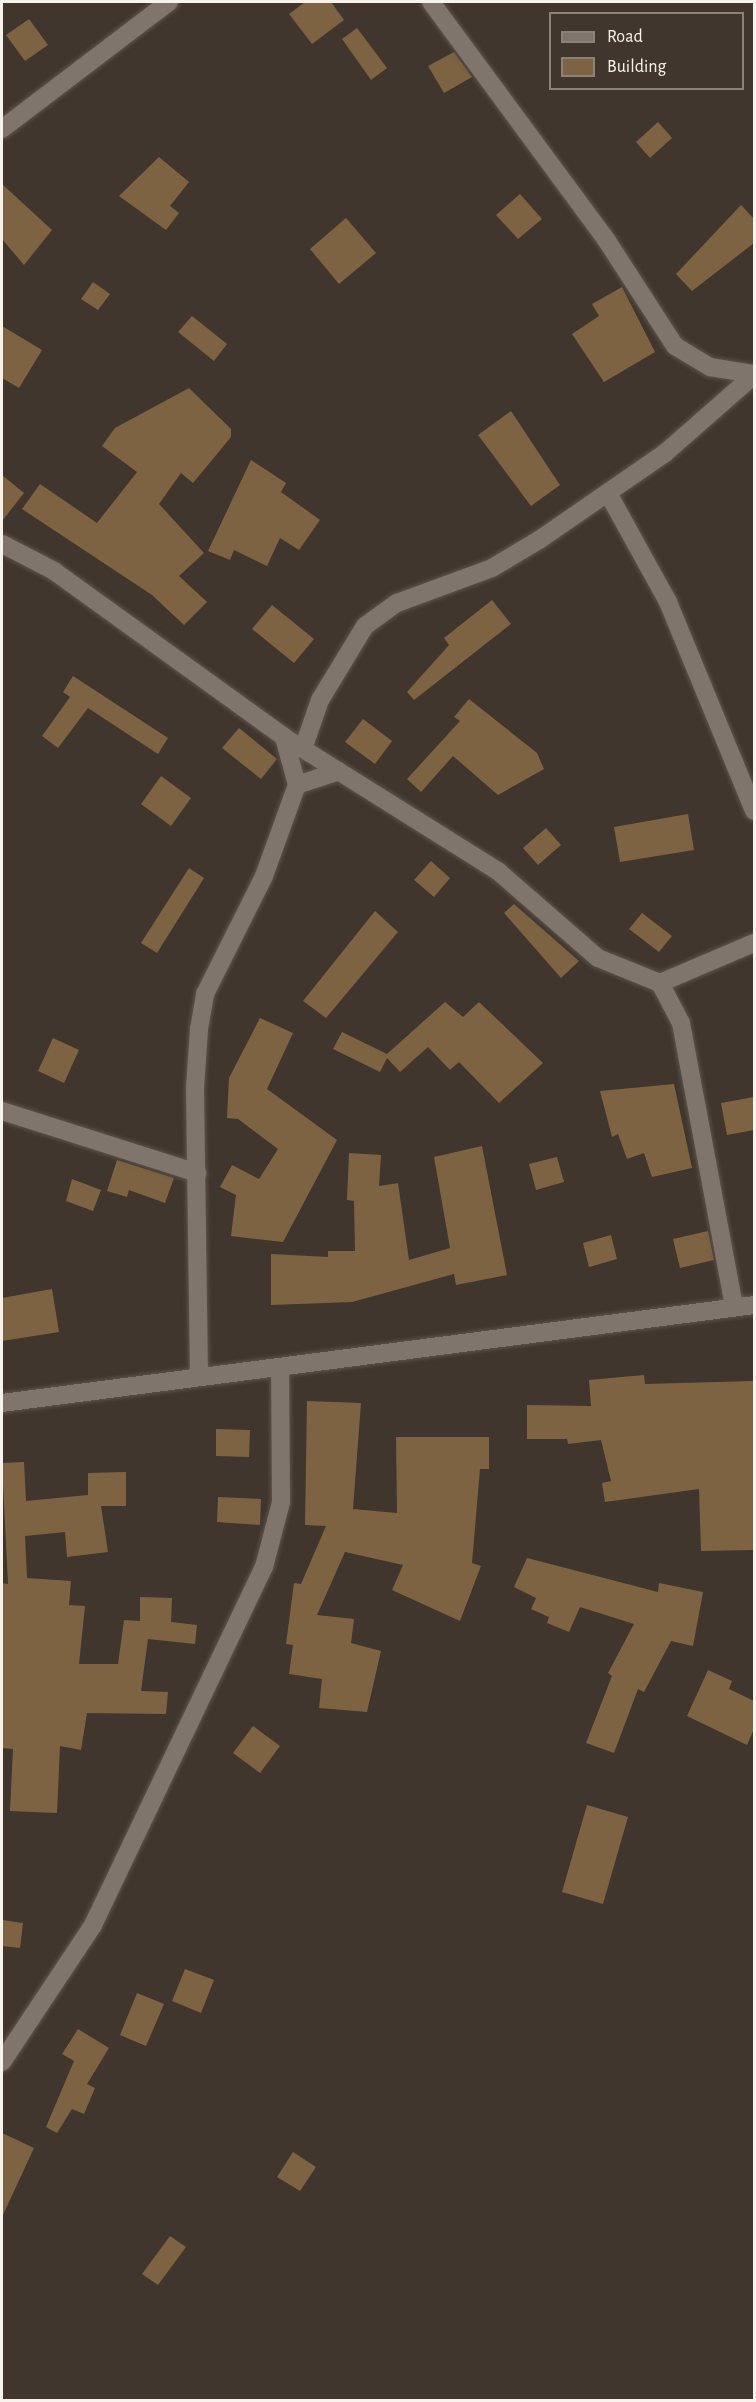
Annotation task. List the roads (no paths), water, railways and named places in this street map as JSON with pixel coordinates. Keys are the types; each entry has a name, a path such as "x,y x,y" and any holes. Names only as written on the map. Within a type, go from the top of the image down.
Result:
{"street":[{"path":"2,129 169,2"},
{"path":"431,2 607,241 675,346 710,367 754,374"},
{"path":"303,749 320,700 365,626 397,603 492,568 609,495 754,374"},
{"path":"609,495 668,602 754,811"},
{"path":"2,544 54,571 284,737 499,872 598,958 660,984 681,1023 734,1307"},
{"path":"199,1377 195,1088 205,994 264,876 297,785 284,737"},
{"path":"297,785 339,771"},
{"path":"660,984 754,943"},
{"path":"2,1111 197,1173"},
{"path":"2,1403 754,1305"},
{"path":"2,2062 93,1925 264,1567 281,1502 280,1368"}]}
